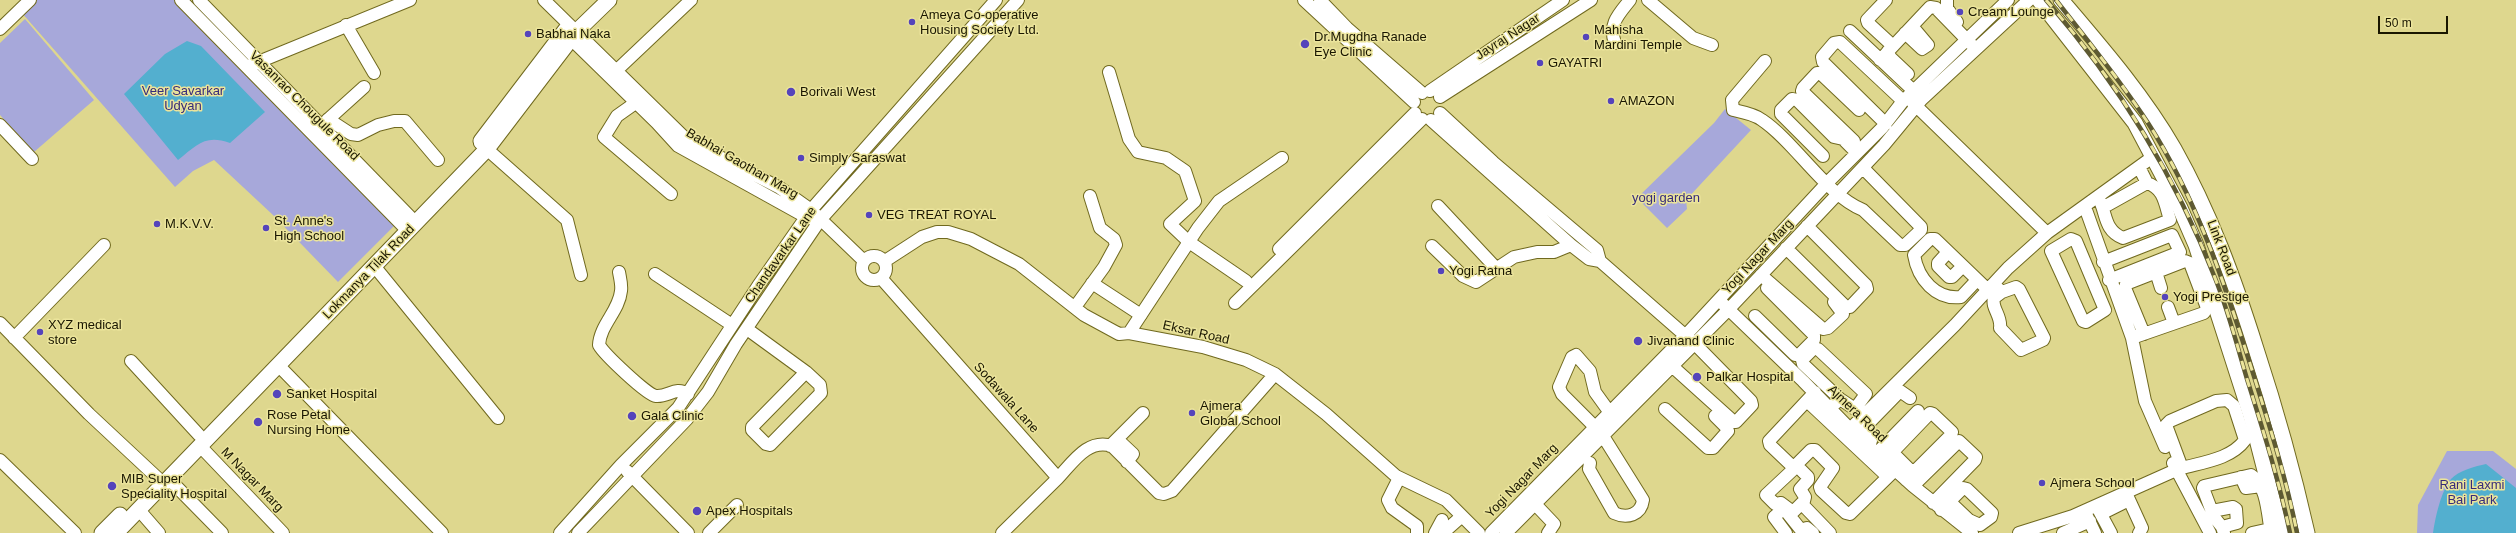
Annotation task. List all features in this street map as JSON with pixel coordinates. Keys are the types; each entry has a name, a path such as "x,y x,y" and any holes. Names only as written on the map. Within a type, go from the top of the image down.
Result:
{"main road":[{"name":"Lokmanya Tilak Road","path":"116,533 139,510 200,441 410,224 483,146 573,31 594,0"},
{"name":"Lokmanya Tilak Road","path":"573,31 609,0"},
{"name":"Link Road","path":"2039,0 2122,104 2154,156 2176,217 2196,245 2250,438 2274,532"},
{"name":"Link Road","path":"2061,0 2104,50 2152,114 2174,148 2205,208 2227,259 2268,386 2283,434 2307,533"},
{"name":"Lokmanya Tilak Road","path":"200,441 279,366 375,267 410,224"},
{"name":"Lokmanya Tilak Road","path":"102,533 164,480"}],"street":[{"path":"0,28 30,0"},
{"name":"Vasanrao Chougule Road","path":"180,0 246,68 410,224"},
{"name":"Vasanrao Chougule Road","path":"199,0 258,62 324,123 410,224"},
{"path":"246,68 346,25 410,0"},
{"path":"544,0 573,31"},
{"path":"617,70 691,0"},
{"name":"Chandavarkar Lane","path":"560,533 621,465 662,426 688,394 732,325 808,213 996,0"},
{"name":"Chandavarkar Lane","path":"578,533 688,419 708,392 747,329 820,220 1018,0"},
{"path":"1304,0 1323,8 1353,39 1375,67 1427,106"},
{"name":"Jayraj Nagar","path":"1427,106 1564,0"},
{"name":"Jayraj Nagar","path":"1427,106 1591,0"},
{"path":"1615,43 1612,34 1613,23 1630,0"},
{"path":"1648,0 1693,38 1712,46"},
{"path":"1886,0 1867,20 1890,57 1908,74"},
{"path":"1947,0 1947,8 1968,37"},
{"name":"Yogi Nagar Marg","path":"1506,533 1538,501 1584,462 1608,413 1685,336 1827,183 1886,124 1907,96 2008,0"},
{"name":"Yogi Nagar Marg","path":"1491,533 1570,452 1599,431 1617,422 1650,390 1863,168 1919,103 2029,0"},
{"path":"1887,52 1930,7 1936,8 1978,47"},
{"path":"346,25 374,73"},
{"name":"Babhai Gaothan Marg","path":"573,31 617,70 640,100"},
{"name":"Babhai Gaothan Marg","path":"573,31 640,100 687,140 780,188 808,213 820,220"},
{"path":"1850,31 1887,52 1907,96"},
{"path":"1353,39 1384,58 1427,106 1571,245 1589,259 1600,261 1695,344 1751,401 1752,406 1736,422 1671,369"},
{"path":"1886,124 1823,62 1822,57 1834,43 1840,42 1907,96 1919,103 2047,233"},
{"path":"1375,67 1384,58"},
{"path":"1765,60 1732,100 1733,110 1762,120 1827,183 1863,210 1900,245 1905,245 1921,230 1921,227 1863,168"},
{"path":"1109,72 1129,139 1138,152 1166,158 1185,171 1195,201 1170,224 1189,242 1246,282"},
{"path":"1858,110 1820,73 1817,73 1802,88 1802,92 1859,150"},
{"path":"364,87 324,123 358,136 378,125 394,121 406,121 438,160"},
{"path":"1823,156 1781,114 1781,110 1792,99 1797,100 1834,137 1843,139 1859,150"},
{"path":"640,100 617,116 604,137 671,194"},
{"path":"1260,274 1246,282 1232,300 1260,274 1317,218 1427,106"},
{"path":"0,125 32,159"},
{"path":"1798,154 1809,142"},
{"path":"483,146 567,220 581,275"},
{"path":"2101,202 2139,167 2154,156"},
{"path":"1129,333 1189,242 1220,201 1282,158"},
{"path":"2101,202 2107,226 2116,235 2123,238 2176,217 2160,191 2147,182 2139,167"},
{"path":"1493,170 1597,250 1600,261"},
{"path":"1850,429 1869,416 1885,401 1990,287 2047,233 2085,207 2101,202 2147,182"},
{"path":"1075,307 1092,284 1116,245 1114,238 1100,228 1090,196"},
{"path":"1438,206 1495,267"},
{"path":"2085,207 2116,288 2132,338 2145,401 2179,469 2210,516 2223,530 2237,523 2236,509 2233,507 2210,516"},
{"path":"820,220 864,261"},
{"path":"1785,250 1846,306 1850,306 1867,289 1866,285 1807,226"},
{"name":"Eksar Road","path":"885,261 922,237 937,232 948,232 971,239 1002,254 1075,307 1119,334 1129,333 1203,347 1246,360 1275,374 1399,478 1446,500 1479,533"},
{"path":"2083,258 2104,258 2174,236 2180,252 2179,255 2116,288"},
{"path":"1977,280 1959,298 1940,295 1919,275 1914,255 1930,239 1935,239 1977,280 2002,292 2016,287 2019,289 2044,338 2043,340 2021,350 2016,347 2000,328 2001,321 1993,302 1994,298 2002,292"},
{"path":"2071,239 2076,241 2083,258 2105,310 2086,322 2082,321 2051,251 2071,239"},
{"path":"14,338 104,245"},
{"path":"1432,246 1470,280 1476,282 1484,279 1495,267 1514,257 1537,252 1554,252 1571,245"},
{"path":"1760,277 1823,328 1828,328 1843,314 1841,309 1785,250"},
{"path":"1948,252 1938,263 1938,266 1949,277 1952,278 1963,266"},
{"path":"874,255 885,261 886,272 881,278 873,280 865,276 862,269 864,261 874,255"},
{"path":"2098,295 2185,261 2190,263 2207,308 2204,313 2132,338"},
{"path":"375,267 498,418"},
{"path":"619,272 621,290 618,305 599,338 601,349 613,362 652,395 663,394 676,390 688,394"},
{"path":"2156,272 2161,288"},
{"path":"655,274 732,325"},
{"path":"1755,316 1795,355 1799,355 1814,340 1814,335 1760,277"},
{"name":"Sodawala Lane","path":"881,278 1058,478"},
{"path":"1092,284 1141,315"},
{"path":"2116,288 2144,334"},
{"name":"Ajmera Road","path":"1718,300 1768,348 1808,376 1811,397 1830,408 1850,429 1884,455 1892,473 1913,481 1940,503 1978,530"},
{"path":"2168,307 2174,323"},
{"path":"0,323 89,414 222,533"},
{"path":"747,329 806,372 820,385 821,393 770,445 766,444 752,430 752,427 806,372"},
{"path":"1768,348 1777,338"},
{"path":"1813,349 1818,349 1866,394 1854,409 1840,399 1808,376 1802,360 1813,349"},
{"path":"1570,452 1584,462 1614,513 1621,516 1632,515 1640,510 1643,500 1599,431 1562,394 1559,386 1572,357 1576,355 1590,371 1595,392 1608,413 1617,422"},
{"name":"M Nagar Marg","path":"131,361 200,441 283,533"},
{"path":"279,366 442,533"},
{"path":"1665,409 1708,448 1713,448 1728,432 1726,427 1671,369"},
{"path":"1113,442 1129,456 1159,493 1164,494 1172,491 1275,374"},
{"path":"1640,381 1650,390"},
{"path":"1885,401 1900,391 1910,398"},
{"path":"1811,397 1892,473 1850,514 1846,513 1821,490 1820,487 1833,468 1815,450 1811,450 1796,465 1792,466 1770,444 1769,441 1811,397"},
{"path":"1830,408 1840,399"},
{"path":"2179,469 2166,430 2166,425 2170,421 2216,401 2227,400 2240,403"},
{"path":"1884,455 1918,411"},
{"path":"1002,533 1089,446 1113,442 1143,413"},
{"path":"1884,455 1930,413 1933,414 1952,432 1913,481"},
{"path":"1869,416 1861,432 1913,481"},
{"path":"2057,522 2063,533 2087,516 2179,469 2236,451 2250,438"},
{"path":"1913,481 1958,441 1976,458 1940,503"},
{"path":"0,460 75,533"},
{"path":"621,465 688,533"},
{"path":"2210,533 2210,516 2203,488 2204,486 2251,475 2256,478 2260,486 2274,532 2252,533"},
{"path":"1399,478 1388,500 1392,508 1417,526 1417,533"},
{"path":"1940,503 1963,488 1966,489 1992,513 1991,517 1978,530"},
{"path":"1532,490 1554,524 1548,533"},
{"path":"2127,496 2142,528 2139,533"},
{"path":"1802,504 1834,532"},
{"path":"709,533 737,505"},
{"path":"139,510 159,533"},
{"path":"1786,533 1774,517 1782,510 1785,510 1801,530 1807,528 1813,533"},
{"path":"2099,510 2111,533"},
{"path":"1443,533 1462,516"},
{"path":"2019,533 2057,522 2087,516"},
{"path":"2087,516 2095,533"},
{"path":"1435,533 1442,520"}],"green space":[{"name":"Veer Savarkar Udyan","path":"34,0 175,0 397,223 338,282 273,215 214,160 193,171 175,187 21,12"},
{"path":"25,19 94,100 34,152 0,115 0,43"},
{"name":"yogi garden","path":"1725,109 1751,130 1686,200 1687,209 1667,228 1637,198 1714,123"},
{"name":"Rani Laxmi Bai Park","path":"2447,451 2493,451 2516,469 2516,533 2417,533 2418,505"}],"shaded area":[{"path":"187,41 201,46 265,112 230,143 208,140 196,146 178,160 124,94 165,54"},
{"name":"Rani Laxmi Bai Park","path":"2486,464 2516,488 2516,533 2433,533 2441,497 2447,484 2454,476 2463,471"}],"railway":[{"path":"2046,0 2121,97 2163,167 2199,240 2220,290 2228,315 2270,455 2290,533"},
{"path":"2056,0 2115,76 2148,123 2181,182 2195,212 2220,275 2252,370 2271,431 2293,512 2297,533"}],"place":[{"name":"Cream Lounge","path":"1960,12"},
{"name":"Ameya Co-operative Housing Society Ltd.","path":"912,22"},
{"name":"Babhai Naka","path":"528,34"},
{"name":"Mahisha Mardini Temple","path":"1586,37"},
{"name":"Dr.Mugdha Ranade Eye Clinic","path":"1305,44"},
{"name":"GAYATRI","path":"1540,63"},
{"name":"Borivali West","path":"791,92"},
{"name":"AMAZON","path":"1611,101"},
{"name":"Simply Saraswat","path":"801,158"},
{"name":"VEG TREAT ROYAL","path":"869,215"},
{"name":"M.K.V.V.","path":"157,224"},
{"name":"St. Anne's High School","path":"266,228"},
{"name":"Yogi Ratna","path":"1441,271"},
{"name":"Yogi Prestige","path":"2165,297"},
{"name":"XYZ medical store","path":"40,332"},
{"name":"Jivanand Clinic","path":"1638,341"},
{"name":"Palkar Hospital","path":"1697,377"},
{"name":"Sanket Hospital","path":"277,394"},
{"name":"Ajmera Global School","path":"1192,413"},
{"name":"Gala Clinic","path":"632,416"},
{"name":"Rose Petal Nursing Home","path":"258,422"},
{"name":"Ajmera School","path":"2042,483"},
{"name":"MIB Super Speciality Hospital","path":"112,486"},
{"name":"Apex Hospitals","path":"697,511"}]}
